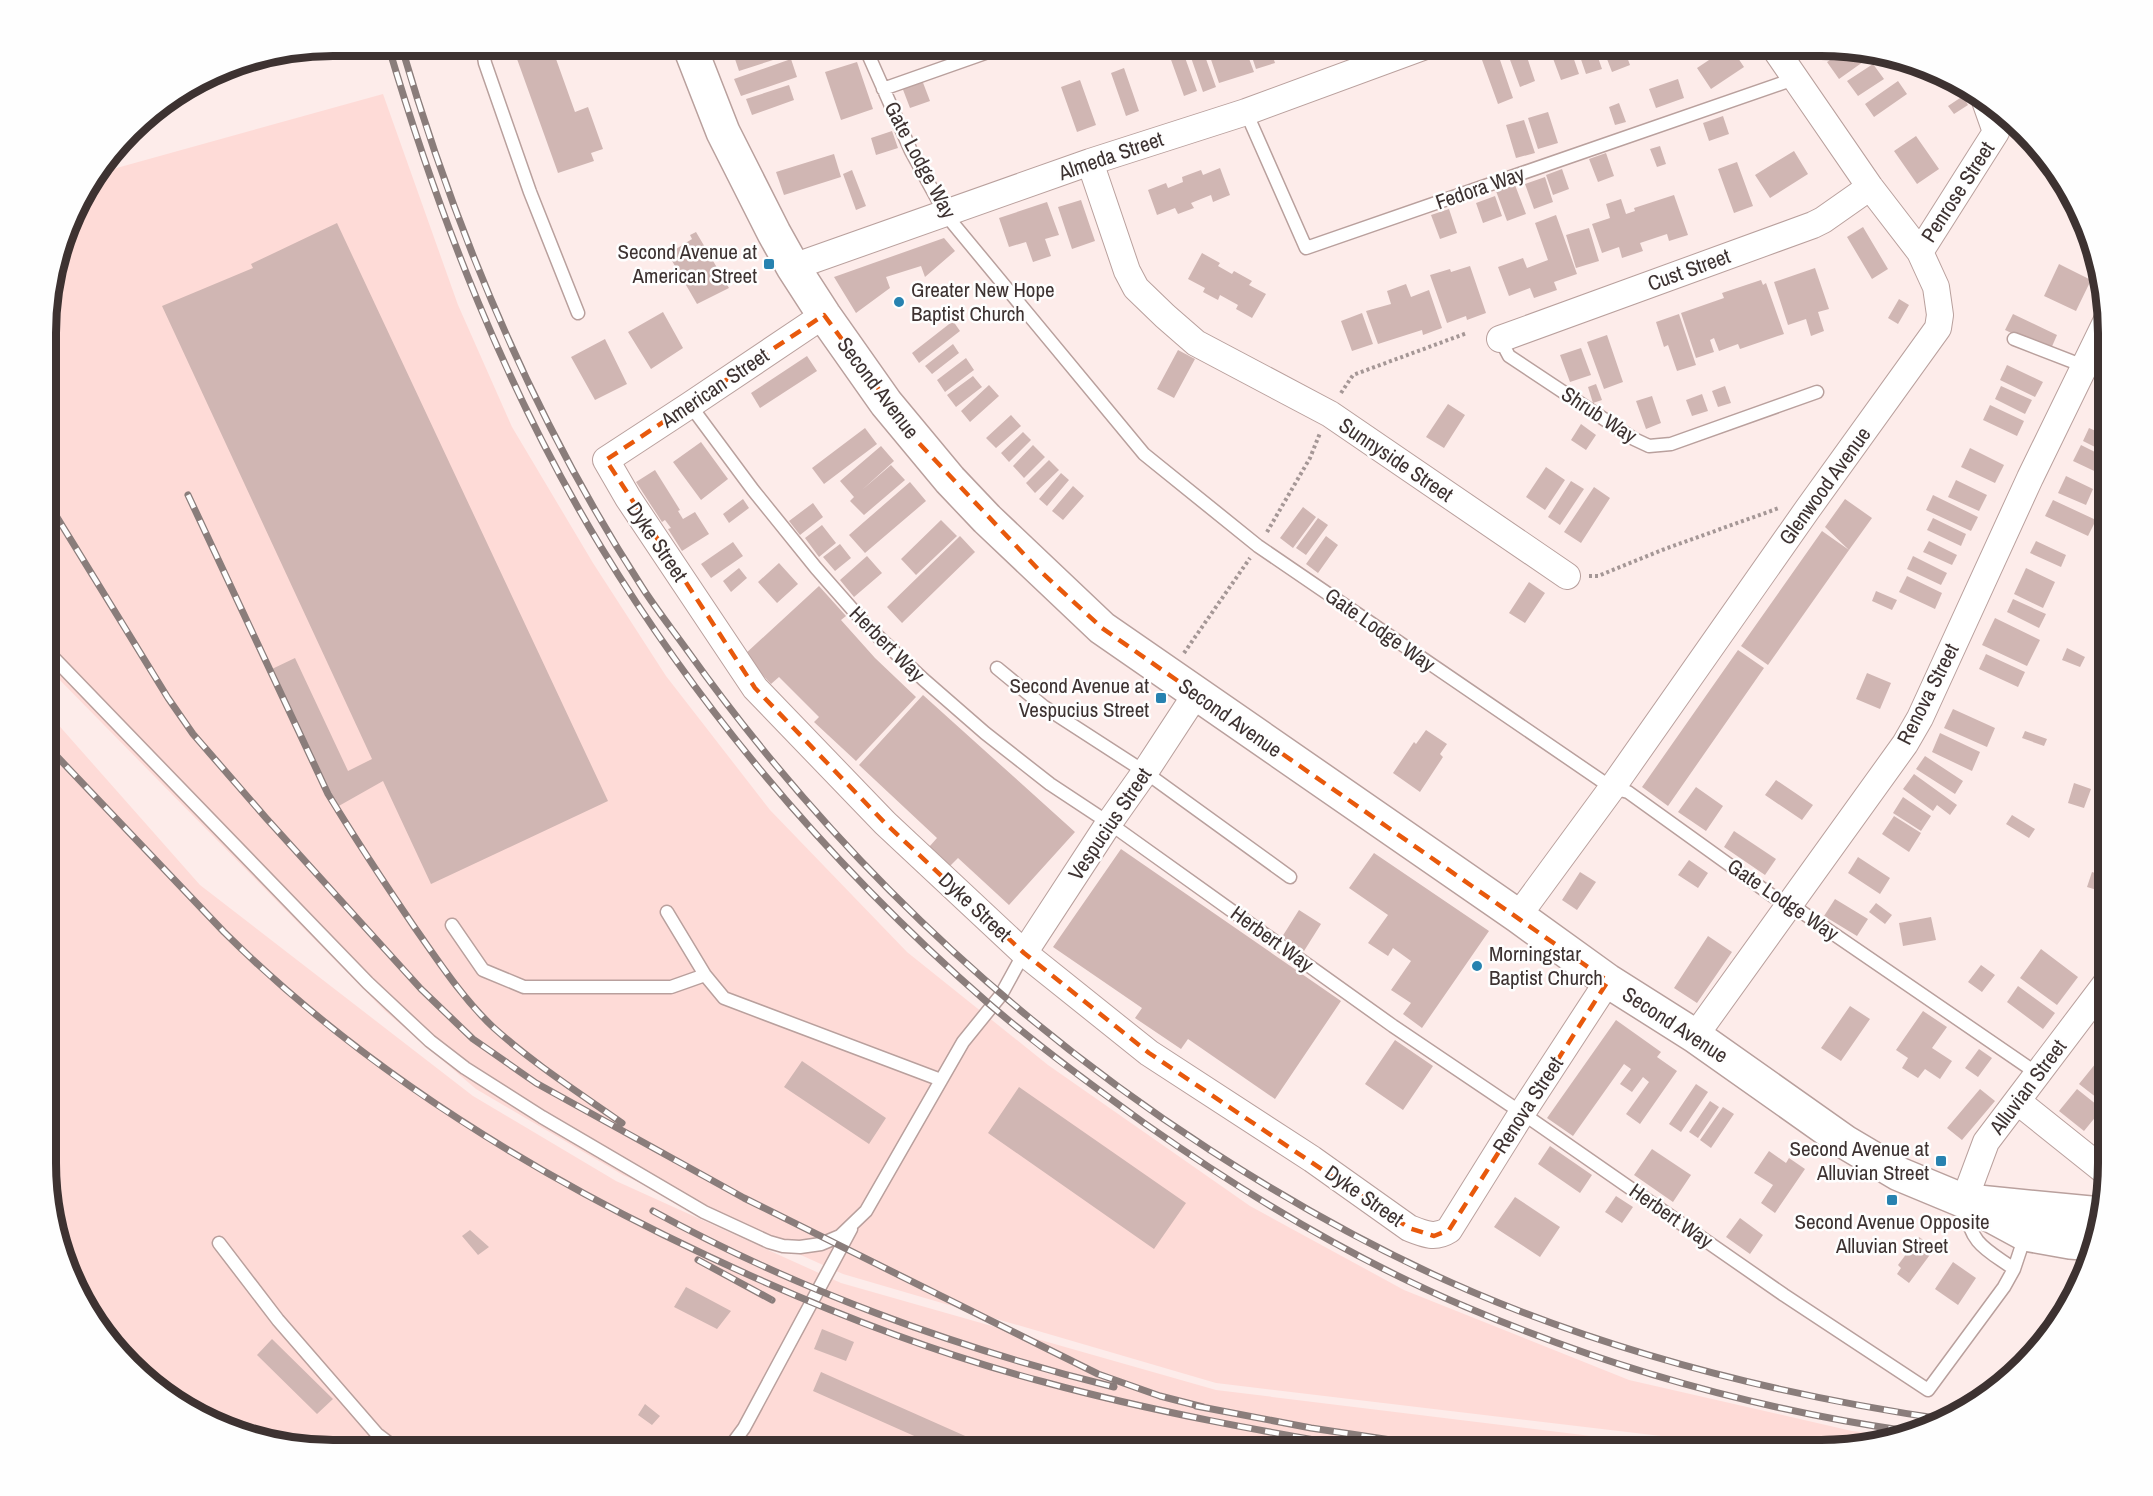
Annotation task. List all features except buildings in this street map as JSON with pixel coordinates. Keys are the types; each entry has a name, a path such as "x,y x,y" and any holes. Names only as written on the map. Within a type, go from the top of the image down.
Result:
{"main road":[{"name":"Second Avenue","path":"693,56 723,132 750,188 793,267 886,403 987,519 1102,628 1518,916 1608,981 1695,1036 1845,1142 1899,1174 1964,1201 2025,1234 2086,1243"},
{"name":"Second Avenue","path":"1964,1201 2093,1213"}],"street":[{"name":"Almeda Street","path":"793,267 1090,162 1246,112 1398,56"},
{"name":"Glenwood Avenue","path":"1518,916 1612,788 1938,328 1940,315 1936,287 1920,252 1870,188 1779,56"},
{"name":"Penrose Street","path":"1920,252 1998,121"},
{"name":"Sunnyside Street","path":"1090,162 1127,271 1136,288 1196,343 1330,414 1567,576"},
{"name":"Cust Street","path":"1500,339 1813,225 1870,188"},
{"name":"American Street","path":"606,460 824,315"},
{"name":"Renova Street","path":"1695,1036 1905,744 1920,718 2030,478 2097,371"},
{"name":"Dyke Street","path":"606,460 628,498 755,688 885,823 1024,953 1149,1053 1312,1159 1409,1228 1434,1236 1449,1230"},
{"name":"Vespucius Street","path":"1024,953 1108,823 1145,772 1196,694"},
{"name":"Renova Street","path":"1449,1230 1608,981"},
{"name":"Alluvian Street","path":"1964,1201 1986,1142 2098,994"},
{"path":"2017,1101 2098,1166"}],"lane":[{"path":"484,56 530,192 578,313"},
{"name":"Gate Lodge Way","path":"869,56 911,151 945,215 1144,454 1258,546 1612,788 1629,792 1774,897 1790,904 2038,1074"},
{"path":"883,89 977,56"},
{"name":"Fedora Way","path":"1246,112 1306,248 1794,79"},
{"name":"Shrub Way","path":"1500,339 1509,356 1634,439 1649,446 1671,444 1817,392"},
{"path":"2014,339 2097,371"},
{"name":"Herbert Way","path":"690,405 753,490 816,568 867,626 985,734 1050,784 1393,1026 1784,1295 1928,1390 2004,1287 2014,1269"},
{"path":"56,660 404,1018 465,1068 542,1117 704,1212 751,1236 783,1246 800,1247 821,1244 840,1236 853,1226 866,1211 963,1042 1001,995 1024,953"},
{"path":"997,668 1043,706 1145,772 1290,877"},
{"path":"667,912 705,975 724,998 941,1080"},
{"path":"452,925 483,970 524,987 671,987 705,975"},
{"path":"1964,1201 1967,1223 1978,1244 2014,1269 2025,1234"},
{"path":"734,1441 744,1428 853,1226"},
{"path":"219,1243 278,1320 377,1434 386,1441"}],"path":[{"path":"1340,395 1353,375 1467,333"},
{"path":"1262,540 1310,458 1324,424"},
{"path":"1567,576 1598,576 1784,506"},
{"path":"1180,658 1255,551"}],"highlighted area":[{"path":"824,315 917,441 1038,569 1102,628 1608,981 1449,1230 1434,1236 1409,1228 1149,1053 1024,953 885,823 755,688 606,460"}],"shaded area":[{"path":"383,94 458,305 512,427 593,563 666,676 770,810 907,952 1048,1065 1250,1206 1404,1290 1629,1380 1852,1431 1879,1434 1820,1441 1703,1441 1216,1383 843,1274 623,1175 476,1089 384,1010 56,676 56,314 58,296 65,261 77,226 102,179 111,166 113,169"},
{"path":"56,722 200,885 473,1096 616,1181 841,1283 1216,1390 1632,1441 332,1441 296,1438 261,1431 226,1419 194,1403 150,1372 124,1346 102,1317 77,1270 61,1218 56,1182"}],"railway":[{"path":"391,56 430,175 478,303 535,427 601,547 685,672 777,790 827,846 932,953 1026,1035 1144,1123 1260,1200 1382,1268 1519,1329 1627,1367 1794,1411 1897,1429"},
{"path":"404,56 447,187 502,325 567,459 642,587 742,723 800,793 861,861 925,925 992,986 1062,1044 1134,1098 1210,1150 1323,1218 1441,1278 1481,1296 1574,1331 1679,1364 1786,1391 1931,1417"},
{"path":"188,495 328,794 415,928 462,993 494,1028 540,1066 622,1123"},
{"path":"56,516 168,698 193,734 421,989 473,1039 536,1083 744,1198 1098,1374 1160,1396 1203,1407"},
{"path":"56,755 224,932 324,1022 432,1102 488,1138 604,1205 803,1299 946,1353 1044,1382 1127,1403 1321,1441"},
{"path":"653,1211 763,1266 878,1314 995,1354 1114,1387"},
{"path":"698,1260 772,1300"},
{"path":"1196,1406 1311,1428 1397,1441"}],"place":[{"name":"Second Avenue at American Street","path":"769,264"},
{"name":"Greater New Hope Baptist Church","path":"899,302"},
{"name":"Second Avenue at Vespucius Street","path":"1161,698"},
{"name":"Morningstar Baptist Church","path":"1477,966"},
{"name":"Second Avenue at Alluvian Street","path":"1941,1161"},
{"name":"Second Avenue Opposite Alluvian Street","path":"1892,1200"}]}
